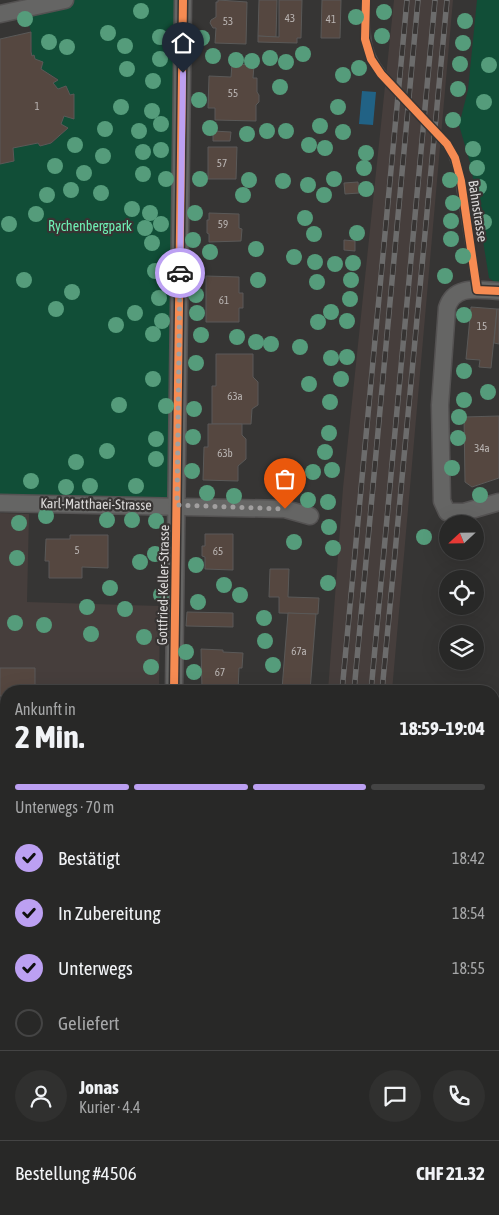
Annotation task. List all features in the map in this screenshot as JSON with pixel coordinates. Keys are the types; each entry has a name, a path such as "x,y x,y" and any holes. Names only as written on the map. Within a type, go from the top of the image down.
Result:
{"street":[{"path":"0,14 65,0"},
{"name":"Gottfried-Keller-Strasse","path":"174,685 184,0"},
{"path":"499,291 477,290 457,292 449,302 440,405 442,501 447,512 464,512 499,502"},
{"name":"Karl-Matthaei-Strasse","path":"0,503 177,505 285,509 310,516"}],"lane":[{"path":"366,0 365,39 367,47 376,67 390,82"},
{"name":"Bahnstrasse","path":"443,140 451,150 458,168 477,290"}],"shaded area":[{"path":"394,0 453,0 393,685 328,685 343,488"},
{"path":"0,513 29,514 27,602 160,606 159,685 0,685"}],"green space":[{"name":"Rychenbergpark","path":"65,0 183,0 177,505 0,503 0,164 14,161 13,148 38,143 40,146 52,143 67,129 61,124 64,116 74,118 74,95 70,95 66,86 58,89 53,83 58,79 41,69 43,62 35,59 34,55 32,56 31,32 25,9"},
{"path":"477,0 499,0 499,282 496,283 489,278 471,166 459,125 468,90"}],"water":[{"path":"362,91 376,92 373,125 359,124"}],"building":[{"path":"218,0 247,2 246,44 215,43 216,28 213,28 210,23 216,17 216,2"},
{"path":"259,0 277,0 276,37 258,36"},
{"path":"279,0 302,0 301,38 297,38 297,43 258,42 258,36 279,37"},
{"path":"322,0 341,0 340,38 321,38"},
{"path":"31,32 32,56 34,55 35,59 43,62 41,69 58,80 53,83 58,89 66,86 70,95 74,94 74,119 64,116 61,124 68,128 51,143 40,146 38,143 13,148 14,161 0,164 0,39"},
{"path":"232,64 254,65 253,78 257,78 257,92 259,95 259,102 256,105 256,121 215,120 215,108 208,108 209,76 231,77"},
{"path":"213,131 231,132 230,141 213,141"},
{"path":"208,147 237,147 236,179 208,179"},
{"path":"358,182 359,193 345,194 344,183"},
{"path":"209,213 239,214 239,228 242,229 241,241 209,242 207,220 209,220"},
{"path":"344,240 355,241 355,251 344,250"},
{"path":"206,276 239,277 239,293 243,293 243,308 239,308 239,322 206,322"},
{"path":"471,307 497,309 491,368 479,367 480,360 466,359"},
{"path":"497,309 499,309 499,344 494,343"},
{"path":"216,354 253,354 253,377 258,382 258,405 252,409 251,424 212,424 212,386 216,386"},
{"path":"499,416 499,478 472,487 465,482 464,417"},
{"path":"208,424 242,424 242,435 246,439 246,459 238,466 238,481 203,480 204,447 208,447"},
{"path":"205,534 233,534 233,570 205,569 205,557 202,556 202,546 205,546"},
{"path":"70,535 108,535 108,568 82,567 82,578 49,578 49,561 45,561 46,539 70,539"},
{"path":"270,569 289,569 288,597 319,598 318,614 279,613 279,597 269,597"},
{"path":"187,612 233,613 233,627 186,626"},
{"path":"288,613 316,614 310,685 282,685"},
{"path":"201,649 243,653 242,668 239,668 238,685 202,685"},
{"path":"0,668 35,668 35,685 0,685"}],"railway":[{"path":"343,685 407,0"},
{"path":"355,685 418,0"},
{"path":"372,685 435,0"},
{"path":"383,685 447,0"}],"cycle path":[{"path":"174,685 183,0"},
{"path":"366,0 365,39 371,59 381,74 447,144 455,158 461,181 477,290 499,291"}],"way so far":[{"path":"180,273 177,505 285,509"}],"route":[{"path":"180,273 183,73"}]}
